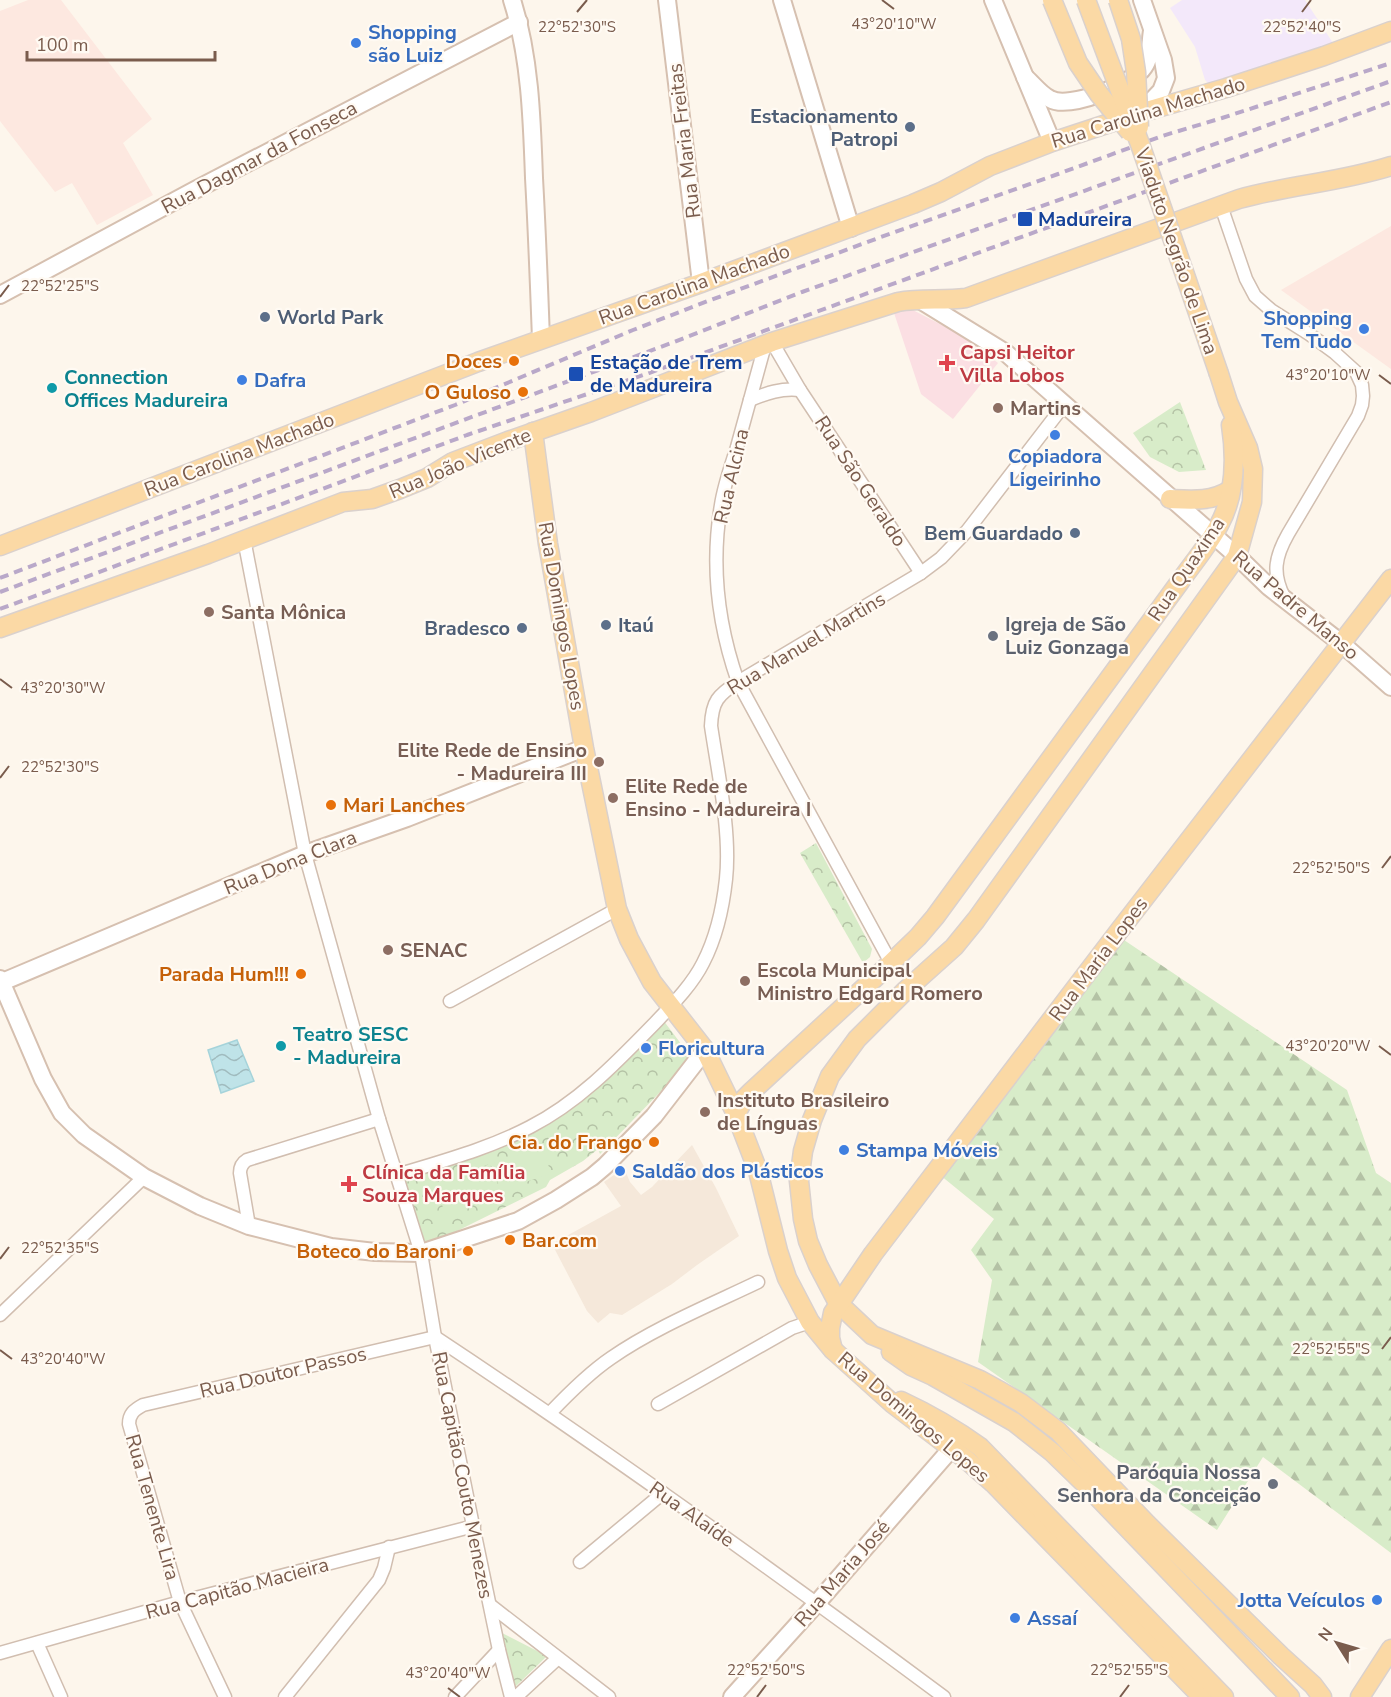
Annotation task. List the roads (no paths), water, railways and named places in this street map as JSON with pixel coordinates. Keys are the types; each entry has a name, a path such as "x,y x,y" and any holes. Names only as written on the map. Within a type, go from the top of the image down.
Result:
{"main road":[{"path":"1052,0 1078,63 1099,94 1140,144"},
{"name":"Viaduto Negrão de Lima","path":"1086,0 1140,144 1228,402"},
{"path":"1118,0 1131,39 1136,72 1140,144"},
{"name":"Rua Carolina Machado","path":"0,546 478,362 913,204 990,166 1052,142 1313,60 1391,31"},
{"name":"Rua João Vicente","path":"0,628 208,554 343,502 372,499 400,489 427,478 453,462 768,344 898,302 966,298 1264,192 1357,176 1391,166"},
{"name":"Rua Quaxima","path":"736,1114 744,1099 918,937 952,896 1213,535 1224,515 1235,461 1228,402"},
{"name":"Rua Quaxima","path":"807,1138 830,1076 857,1039 954,947 976,920 1237,556 1252,501 1253,478 1248,448 1228,402"},
{"name":"Rua Domingos Lopes","path":"533,432 548,544 584,748 617,909 644,969 705,1050 736,1114 758,1171 787,1278 810,1322 833,1350 904,1413 968,1461 993,1483 1202,1697"},
{"path":"1170,499 1203,500 1218,497 1230,490"},
{"path":"1179,583 1189,579 1194,580 1203,587 1207,596"},
{"name":"Rua Maria Lopes","path":"833,1350 830,1328 833,1313 873,1254 1391,579"},
{"name":"Rua Domingos Lopes","path":"807,1138 799,1181 803,1219 808,1241 838,1303 872,1335 980,1380 1021,1403 1058,1431 1159,1537 1323,1697"},
{"path":"872,1335 901,1359 1006,1417 1052,1452 1290,1697"},
{"path":"883,1393 922,1410 980,1447 1224,1697"},
{"path":"1360,1697 1391,1649"},
{"path":"1367,1697 1375,1674"}],"street":[{"path":"512,0 519,22 532,128 541,339"},
{"name":"Rua Maria Freitas","path":"667,0 700,282"},
{"path":"782,0 850,228"},
{"path":"993,0 1052,142"},
{"path":"1140,113 1161,91 1166,78 1163,60 1142,0"},
{"name":"Rua Dagmar da Fonseca","path":"0,295 205,185 519,22"},
{"path":"1025,77 1050,100 1066,102 1086,99 1134,77 1143,70 1149,55 1152,31"},
{"path":"1221,206 1246,279 1255,296 1271,310 1310,334 1345,361 1356,372 1362,385 1362,405 1358,416 1279,551 1276,574 1280,590 1286,601"},
{"name":"Rua Padre Manso","path":"920,300 1006,353 1237,556 1256,576 1341,643 1391,687"},
{"name":"Rua São Geraldo","path":"768,344 921,573"},
{"name":"Rua Alcina","path":"768,344 721,504 717,537 716,589 729,656 738,682 891,963"},
{"path":"750,400 788,388 800,390"},
{"name":"Rua Manuel Martins","path":"397,1174 469,1153 528,1128 554,1114 578,1097 672,1006 703,963 714,936 722,902 727,858 726,830 711,726 714,703 722,692 921,573 941,558 967,531 1064,405"},
{"name":"Rua Capitão Couto Menezes","path":"244,539 305,854 379,1119 421,1253 435,1337 499,1650 511,1697"},
{"name":"Rua Dona Clara","path":"0,982 305,854 407,818 584,748"},
{"path":"450,1001 617,909"},
{"path":"0,982 43,1079 62,1113 84,1136 144,1177 200,1206 249,1226 331,1247 375,1252 421,1253 518,1221 556,1200 592,1177 624,1148 654,1116 705,1050"},
{"path":"249,1226 240,1173 243,1163 379,1119"},
{"path":"0,1315 144,1177"},
{"path":"550,1413 593,1371 632,1345 758,1282"},
{"path":"658,1404 792,1328 810,1322"},
{"name":"Rua Doutor Passos","path":"132,1412 142,1405 435,1337"},
{"name":"Rua Alaíde","path":"435,1337 550,1413 817,1603 944,1697"},
{"name":"Rua Tenente Lira","path":"132,1412 129,1424 180,1602 225,1697"},
{"name":"Rua Maria José","path":"732,1697 951,1449"},
{"path":"580,1562 663,1493"},
{"name":"Rua Capitão Macieira","path":"0,1653 389,1546 474,1526"},
{"path":"285,1697 375,1586 384,1568 389,1546"},
{"path":"490,1605 609,1697"},
{"path":"37,1643 61,1697"},
{"path":"455,1697 499,1650"},
{"path":"516,1697 558,1658"}],"water":[{"path":"237,1040 254,1081 221,1093 208,1050"}],"railway":[{"path":"0,578 455,405 708,301 1162,136 1391,63"},
{"path":"0,592 674,342 802,292 1391,81"},
{"path":"0,609 467,435 649,373 1391,102"}],"place":[{"name":"Shopping são Luiz","path":"356,43"},
{"name":"Estacionamento Patropi","path":"910,127"},
{"name":"Madureira","path":"1025,219"},
{"name":"World Park","path":"265,317"},
{"name":"Shopping Tem Tudo","path":"1364,329"},
{"name":"Doces","path":"514,361"},
{"name":"Capsi Heitor Villa Lobos","path":"947,363"},
{"name":"Estação de Trem de Madureira","path":"576,374"},
{"name":"Dafra","path":"242,380"},
{"name":"Connection Offices Madureira","path":"52,388"},
{"name":"O Guloso","path":"523,392"},
{"name":"Martins","path":"998,408"},
{"name":"Copiadora Ligeirinho","path":"1055,435"},
{"name":"Bem Guardado","path":"1075,533"},
{"name":"Santa Mônica","path":"209,612"},
{"name":"Itaú","path":"606,625"},
{"name":"Bradesco","path":"522,628"},
{"name":"Igreja de São Luiz Gonzaga","path":"993,636"},
{"name":"Elite Rede de Ensino - Madureira III","path":"599,762"},
{"name":"Elite Rede de Ensino - Madureira I","path":"613,798"},
{"name":"Mari Lanches","path":"331,805"},
{"name":"SENAC","path":"388,950"},
{"name":"Parada Hum!!!","path":"301,974"},
{"name":"Escola Municipal Ministro Edgard Romero","path":"745,981"},
{"name":"Teatro SESC - Madureira","path":"281,1046"},
{"name":"Floricultura","path":"646,1048"},
{"name":"Instituto Brasileiro de Línguas","path":"705,1112"},
{"name":"Cia. do Frango","path":"654,1142"},
{"name":"Stampa Móveis","path":"844,1150"},
{"name":"Saldão dos Plásticos","path":"620,1171"},
{"name":"Clínica da Família Souza Marques","path":"349,1184"},
{"name":"Bar.com","path":"510,1240"},
{"name":"Boteco do Baroni","path":"468,1251"},
{"name":"Paróquia Nossa Senhora da Conceição","path":"1273,1484"},
{"name":"Jotta Veículos","path":"1377,1600"},
{"name":"Assaí","path":"1015,1618"}]}
